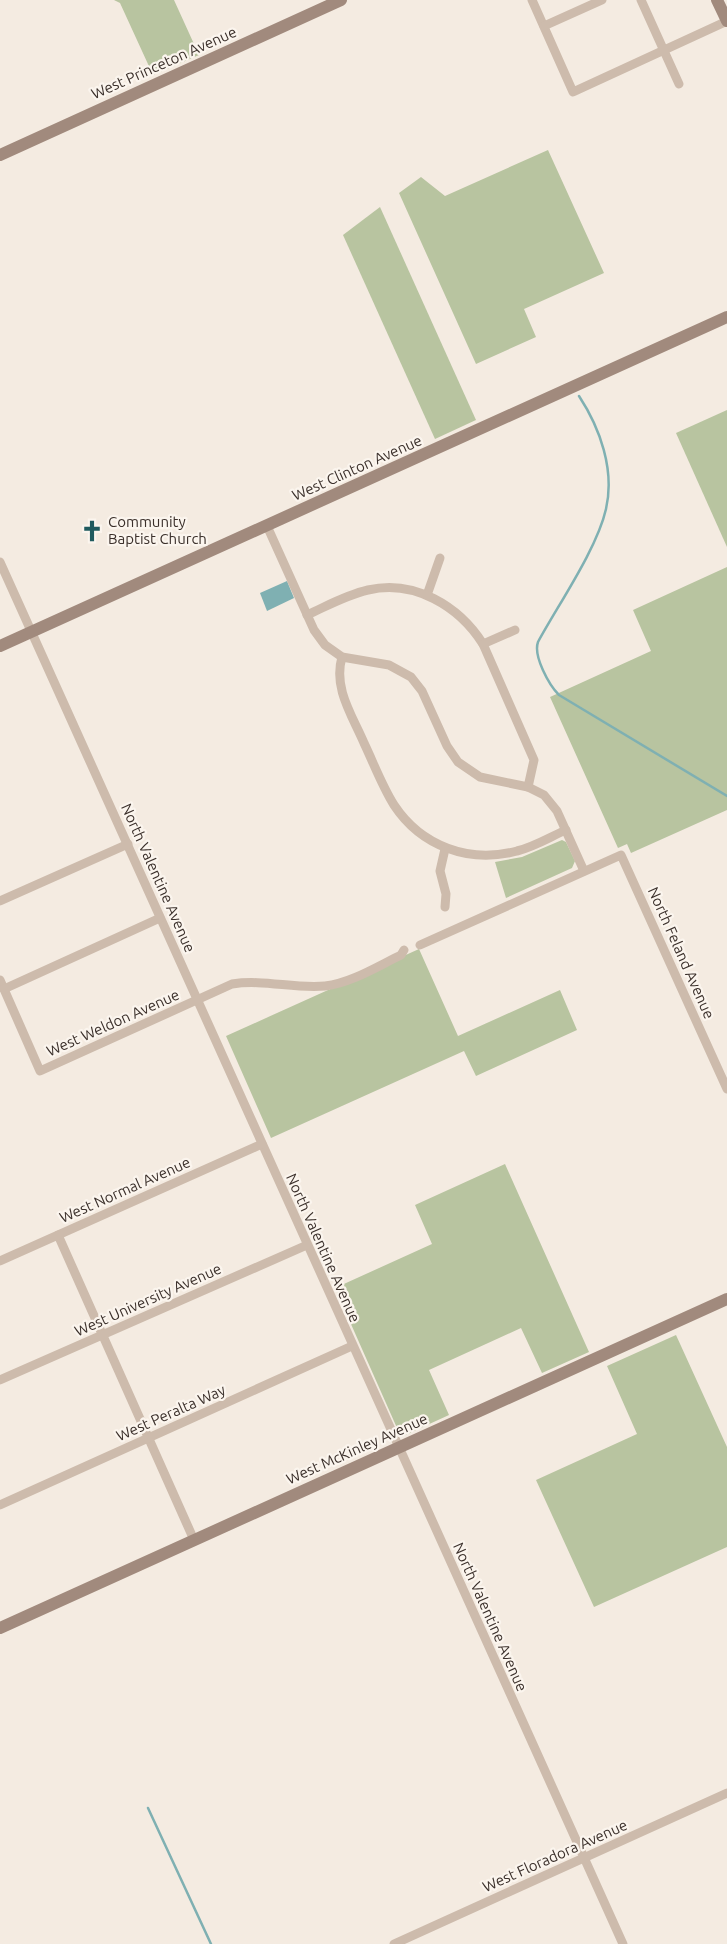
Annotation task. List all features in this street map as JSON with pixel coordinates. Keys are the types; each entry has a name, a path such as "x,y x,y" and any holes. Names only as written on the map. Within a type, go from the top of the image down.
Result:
{"main road":[{"name":"West Princeton Avenue","path":"0,155 341,0"},
{"path":"717,0 727,21"},
{"name":"West Clinton Avenue","path":"0,646 727,317"},
{"name":"West McKinley Avenue","path":"0,1628 727,1299"}],"street":[{"path":"532,0 573,92 727,21"},
{"path":"544,26 602,0"},
{"path":"641,0 679,84"},
{"path":"267,526 318,638 342,657 389,665 404,672 422,691 447,746 463,768 480,778 528,787 544,795 552,803 584,871 420,945"},
{"path":"427,596 440,558"},
{"name":"North Valentine Avenue","path":"0,562 623,1944"},
{"path":"307,614 345,597 370,589 395,588 427,596 451,608 464,619 483,644 534,760 528,787"},
{"path":"483,644 515,630"},
{"path":"342,657 339,673 342,693 387,793 410,825 426,839 445,849 472,855 507,854 524,849 566,830"},
{"path":"0,900 128,844"},
{"path":"445,849 440,871 446,894 445,907"},
{"name":"North Feland Avenue","path":"584,871 621,855 727,1089"},
{"path":"2,985 160,918"},
{"name":"West Weldon Avenue","path":"2,985 40,1071 232,984 251,981 326,986 350,978 401,955 404,950"},
{"name":"West Normal Avenue","path":"0,1261 262,1144"},
{"path":"58,1235 194,1540"},
{"name":"West University Avenue","path":"0,1380 307,1245"},
{"name":"West Peralta Way","path":"0,1505 352,1346"},
{"name":"West Floradora Avenue","path":"394,1944 727,1794"}],"green space":[{"path":"114,0 174,0 199,55 153,75 120,3"},
{"path":"548,150 604,273 524,309 536,337 476,364 399,193 421,177 445,196"},
{"path":"380,207 476,420 435,439 343,235"},
{"path":"727,410 727,547 676,433"},
{"path":"727,567 727,810 631,853 627,844 618,848 550,697 651,651 633,610"},
{"path":"562,840 566,842 575,861 572,868 506,898 495,862 522,857"},
{"path":"419,949 458,1036 560,990 577,1030 476,1076 464,1051 271,1138 226,1036"},
{"path":"505,1164 589,1352 542,1373 521,1328 429,1370 449,1415 401,1437 335,1288 432,1244 415,1205"},
{"path":"676,1335 727,1447 727,1547 594,1607 536,1480 637,1434 607,1366"}],"water":[{"path":"287,581 294,598 267,611 260,593"}],"waterway":[{"path":"579,396 587,408 604,450 609,479 606,509 586,559 538,642 537,648 540,662 547,678 559,695 727,796"},
{"path":"148,1808 211,1944"}],"place":[{"name":"Community Baptist Church","path":"92,531"}]}
